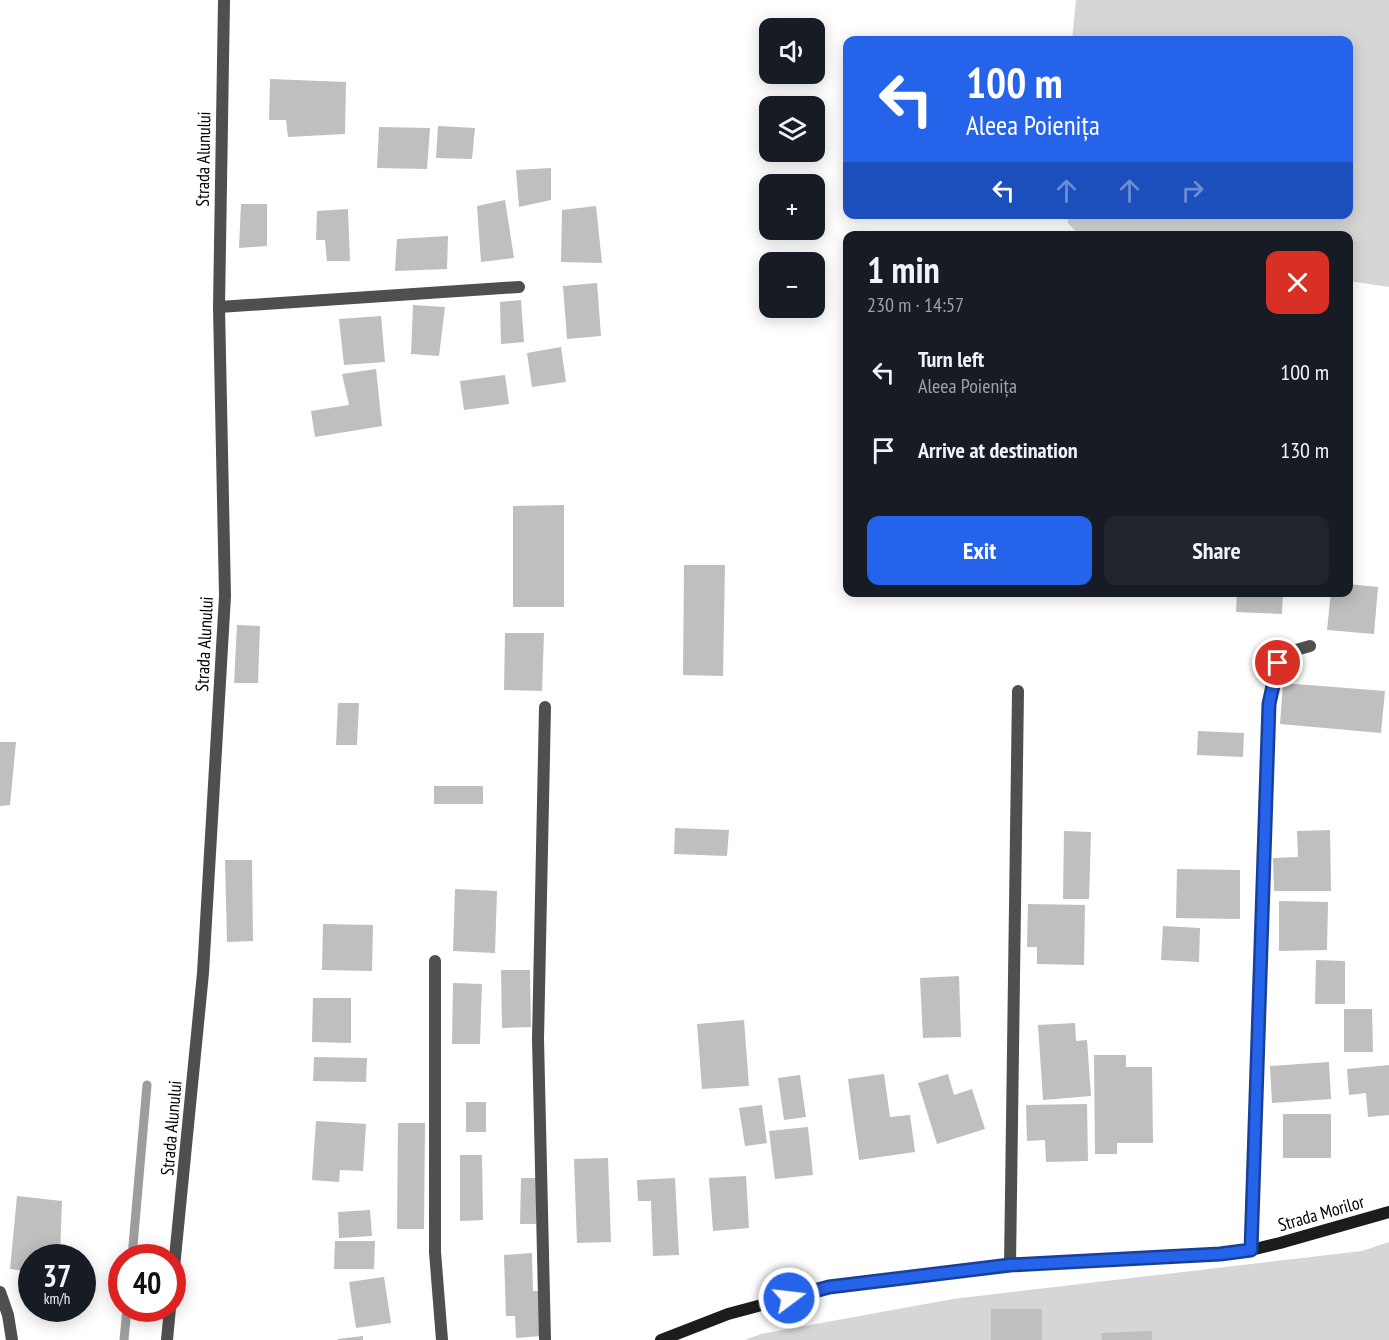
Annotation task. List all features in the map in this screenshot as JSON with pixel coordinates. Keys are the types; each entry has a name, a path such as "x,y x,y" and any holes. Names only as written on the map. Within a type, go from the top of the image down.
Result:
{"street":[{"name":"Strada Alunului","path":"176,1244 203,973 225,596 219,307 224,0"},
{"path":"219,307 519,287"},
{"path":"1251,1250 1269,704 1278,663 1289,652 1310,646"},
{"path":"1010,1265 1017,691"},
{"path":"545,707 538,1039 545,1340"},
{"path":"435,961 435,1252 442,1340"},
{"name":"Strada Morilor","path":"661,1340 728,1314 829,1287 1010,1265 1220,1254 1251,1250 1389,1212"},
{"path":"0,1292 8,1314 12,1340"},
{"path":"167,1340 169,1322"}],"shaded area":[{"path":"1076,0 1389,0 1389,287 1353,282 1353,231 1075,231 1068,223 1068,219 1353,219 1353,36 1072,36"},
{"path":"1389,1242 1389,1340 745,1340 761,1334 953,1299 1362,1251"}],"building":[{"path":"270,79 346,82 345,134 288,137 286,120 269,120"},
{"path":"438,126 475,128 472,159 436,158"},
{"path":"379,127 430,128 427,169 377,168"},
{"path":"551,168 551,200 519,207 516,170"},
{"path":"505,200 514,258 481,262 477,206"},
{"path":"241,204 267,204 267,246 239,248"},
{"path":"596,206 602,263 561,262 562,210"},
{"path":"348,209 350,261 327,261 325,240 316,240 317,211"},
{"path":"448,236 447,269 395,271 397,239"},
{"path":"597,283 601,336 567,339 563,286"},
{"path":"521,300 524,342 501,344 500,302"},
{"path":"413,305 445,307 439,356 411,354"},
{"path":"381,316 385,362 344,365 339,319"},
{"path":"561,347 566,382 532,387 527,353"},
{"path":"376,369 382,426 315,437 311,411 349,405 342,374"},
{"path":"505,375 509,404 464,410 460,381"},
{"path":"564,505 564,607 513,607 513,506"},
{"path":"684,565 725,565 723,676 683,675"},
{"path":"1353,584 1378,587 1374,634 1327,630 1330,597 1353,597"},
{"path":"1237,597 1283,597 1282,614 1236,612"},
{"path":"237,625 260,626 258,683 234,683"},
{"path":"505,633 544,633 542,691 504,690"},
{"path":"1283,683 1385,691 1381,733 1280,724"},
{"path":"338,703 359,703 357,745 336,745"},
{"path":"1198,731 1244,733 1243,757 1197,755"},
{"path":"0,742 16,742 10,805 0,806"},
{"path":"434,786 483,786 483,804 434,804"},
{"path":"675,828 729,830 727,856 674,854"},
{"path":"1330,830 1331,891 1274,891 1273,858 1298,857 1297,831"},
{"path":"1064,831 1091,832 1089,899 1063,899"},
{"path":"225,860 252,860 253,941 227,942"},
{"path":"1177,869 1240,870 1240,919 1176,918"},
{"path":"455,889 497,891 495,953 453,951"},
{"path":"1279,901 1328,902 1327,950 1279,951"},
{"path":"1028,904 1085,905 1084,965 1037,964 1037,947 1027,947"},
{"path":"323,924 373,925 372,971 322,970"},
{"path":"1163,926 1200,928 1199,962 1161,960"},
{"path":"1316,960 1345,961 1345,1004 1315,1004"},
{"path":"501,970 530,970 531,1027 502,1028"},
{"path":"959,976 961,1037 923,1038 920,978"},
{"path":"453,983 482,984 480,1044 452,1044"},
{"path":"313,998 351,998 351,1043 312,1042"},
{"path":"1344,1009 1372,1009 1373,1052 1344,1052"},
{"path":"744,1020 749,1086 702,1089 697,1024"},
{"path":"1075,1023 1076,1041 1087,1040 1091,1096 1043,1100 1038,1025"},
{"path":"1094,1055 1126,1055 1126,1067 1152,1067 1153,1143 1117,1143 1117,1154 1095,1154"},
{"path":"314,1057 367,1058 366,1082 313,1081"},
{"path":"1329,1062 1331,1099 1272,1103 1270,1066"},
{"path":"1389,1065 1389,1115 1368,1117 1366,1093 1349,1095 1347,1069"},
{"path":"884,1074 890,1117 910,1115 915,1152 859,1160 848,1079"},
{"path":"948,1074 954,1095 972,1089 985,1129 937,1144 918,1083"},
{"path":"800,1075 806,1117 784,1120 778,1078"},
{"path":"466,1102 486,1102 486,1132 466,1132"},
{"path":"1087,1104 1088,1161 1046,1162 1045,1140 1027,1141 1026,1105"},
{"path":"762,1105 767,1143 745,1146 739,1108"},
{"path":"1283,1114 1331,1114 1331,1158 1283,1158"},
{"path":"316,1121 366,1124 363,1171 340,1170 339,1182 312,1180"},
{"path":"398,1123 425,1123 424,1229 397,1229"},
{"path":"808,1127 813,1175 775,1179 769,1131"},
{"path":"460,1155 482,1155 483,1220 460,1221"},
{"path":"608,1158 611,1242 577,1243 574,1159"},
{"path":"746,1176 749,1228 713,1231 709,1178"},
{"path":"521,1178 537,1178 536,1224 520,1224"},
{"path":"675,1178 679,1255 653,1256 651,1201 638,1201 637,1180"},
{"path":"17,1196 62,1201 60,1244 18,1244 18,1270 10,1269"},
{"path":"370,1210 372,1236 339,1238 338,1212"},
{"path":"335,1241 375,1241 374,1269 334,1269"},
{"path":"532,1253 533,1291 540,1291 541,1336 516,1338 515,1316 506,1316 504,1255"},
{"path":"384,1277 391,1323 356,1328 349,1282"},
{"path":"991,1309 1042,1309 1042,1340 991,1340"},
{"path":"1152,1331 1152,1340 1102,1340 1101,1333"},
{"path":"363,1336 363,1340 338,1340 338,1339"}],"waterway":[{"path":"133,1244 147,1085"},
{"path":"124,1340 126,1322"}],"route":[{"path":"789,1298 829,1287 1010,1265 1220,1254 1251,1250 1269,704 1278,663"}]}
